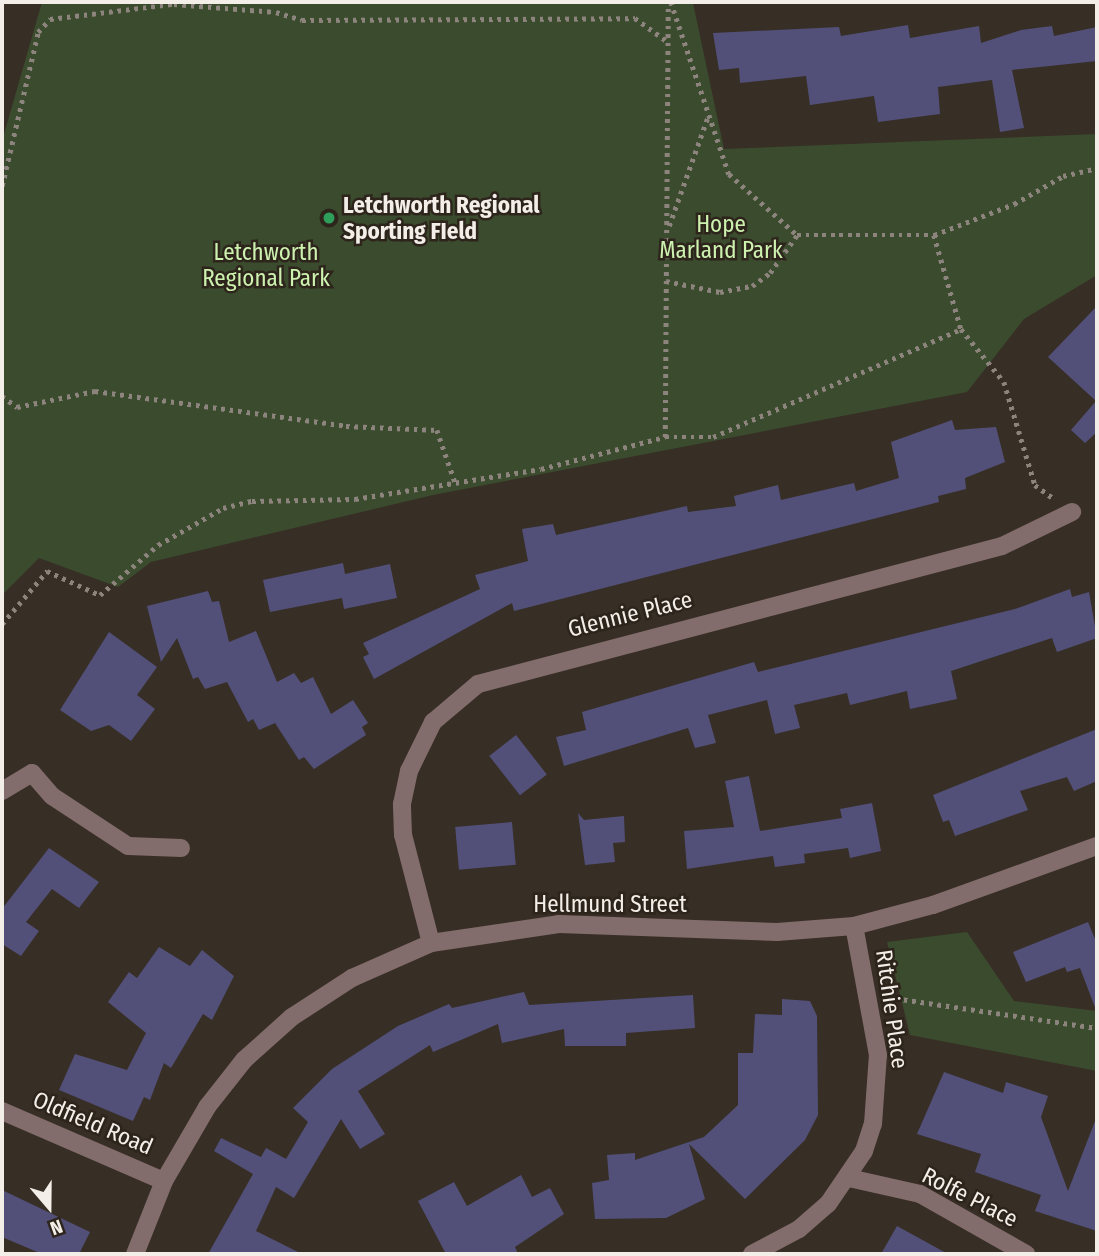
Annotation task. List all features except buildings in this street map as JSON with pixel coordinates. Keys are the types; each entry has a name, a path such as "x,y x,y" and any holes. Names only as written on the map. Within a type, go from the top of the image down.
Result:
{"street":[{"name":"Glennie Place","path":"431,943 403,835 402,804 426,734 448,705 478,684 1002,546 1072,512"},
{"path":"2,791 32,773 52,796 128,846 181,848"},
{"name":"Hellmund Street","path":"135,1254 164,1181 222,1088 292,1017 352,978 431,943 559,924 777,932 854,926 933,905 1097,846"},
{"name":"Ritchie Place","path":"752,1254 799,1230 849,1178 864,1151 879,1093 869,995 854,926"},
{"name":"Oldfield Road","path":"2,1111 164,1181"},
{"name":"Rolfe Place","path":"849,1178 920,1194 1026,1254"}],"path":[{"path":"665,437 669,2"},
{"path":"669,2 729,174 797,234 934,235 1014,204 1063,176 1097,168"},
{"path":"2,186 38,32 50,19 175,3 276,12 302,20 635,18 667,41"},
{"path":"667,235 708,118"},
{"path":"666,281 720,292 752,286 771,273 797,234"},
{"path":"934,235 961,329 1004,382 1035,485 1072,512"},
{"path":"2,624 47,571 100,594 158,545 223,508 252,500 355,499 636,449 665,437 713,437 961,329"},
{"path":"2,397 17,407 95,391 346,426 437,430 456,482"},
{"path":"869,995 1097,1028"}],"green space":[{"name":"Letchworth Regional Park","path":"42,2 693,3 724,149 1097,134 1097,275 1024,319 967,392 433,495 151,562 118,587 39,558 2,595 2,141"},
{"path":"967,932 1014,1001 1097,1011 1097,1071 910,1035 887,942"}],"place":[{"name":"Letchworth Regional Sporting FIeld","path":"329,218"}],"park label":[{"name":"Hope Marland Park","path":"721,237"}]}
